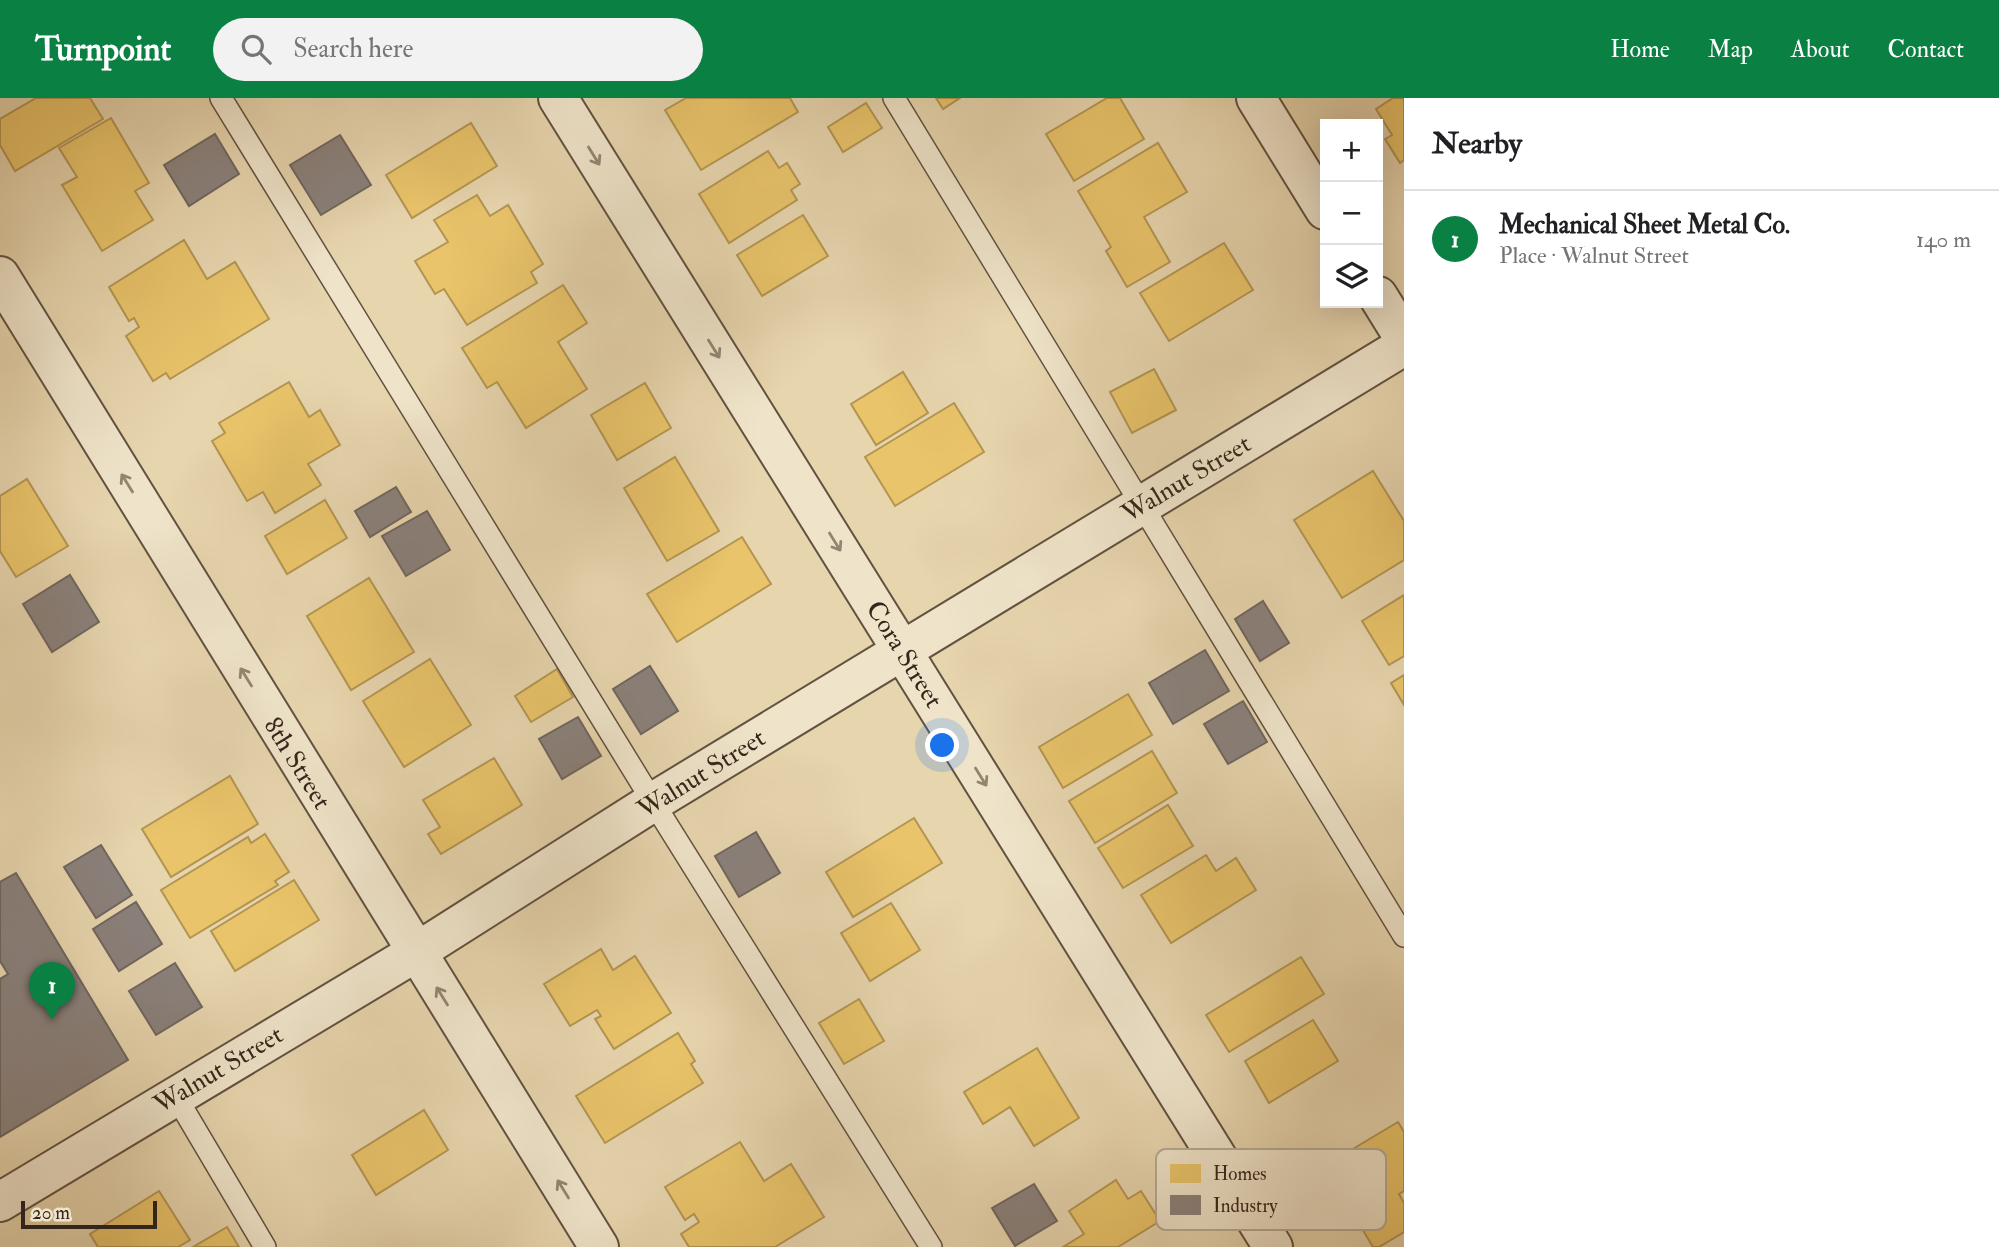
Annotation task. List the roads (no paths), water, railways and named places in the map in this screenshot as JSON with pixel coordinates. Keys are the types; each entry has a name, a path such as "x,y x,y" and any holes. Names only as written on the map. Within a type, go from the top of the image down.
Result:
{"street":[{"name":"Cora Street","path":"558,98 1211,1149"},
{"path":"1256,98 1320,202"},
{"name":"8th Street","path":"0,276 415,953 599,1247"},
{"path":"1383,304 1404,338"},
{"name":"Walnut Street","path":"0,1202 415,953 653,802 1404,346"},
{"name":"Cora Street","path":"1261,1230 1272,1247"}],"lane":[{"path":"221,98 653,802 931,1247"},
{"path":"894,98 1404,936"},
{"path":"175,1096 265,1247"}],"place":[{"name":"Mechanical Sheet Metal Co.","path":"52,1020"}]}
